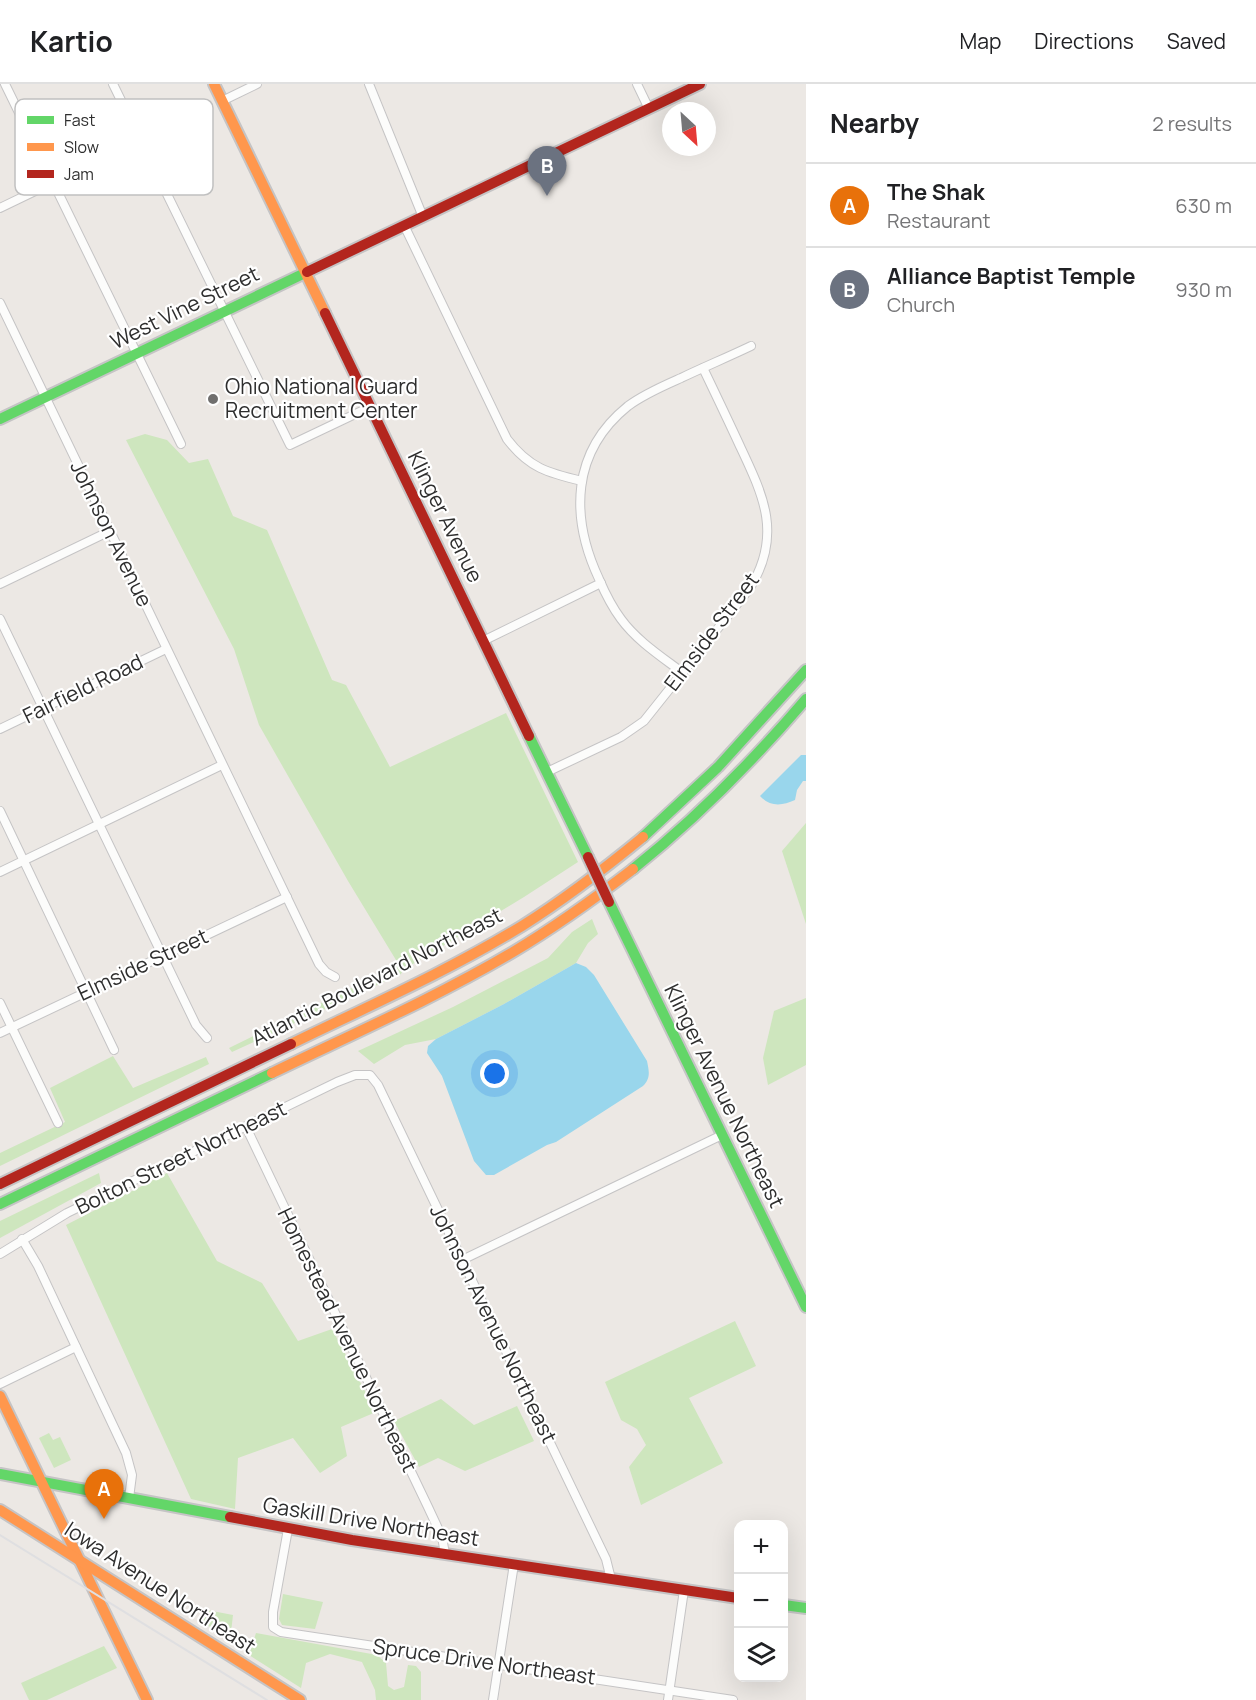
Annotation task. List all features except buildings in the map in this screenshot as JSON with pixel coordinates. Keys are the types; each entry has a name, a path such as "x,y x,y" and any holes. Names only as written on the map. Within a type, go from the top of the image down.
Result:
{"main road":[{"name":"Klinger Avenue","path":"214,84 609,902"},
{"name":"West Vine Street","path":"0,419 700,84"},
{"name":"Atlantic Boulevard Northeast","path":"0,1184 421,981 523,924 615,860 676,809 736,750 806,670"},
{"name":"Atlantic Boulevard Northeast","path":"0,1204 439,993 525,945 608,888 679,830 750,762 806,699"},
{"name":"Klinger Avenue Northeast","path":"609,902 806,1307"},
{"path":"0,1396 147,1700"},
{"name":"Gaskill Drive Northeast","path":"0,1474 288,1529 734,1597"},
{"name":"Iowa Avenue Northeast","path":"0,1510 300,1700"},
{"path":"788,1606 806,1608"}],"street":[{"path":"4,84 15,106"},
{"path":"113,84 120,99"},
{"path":"222,101 257,84"},
{"path":"369,84 423,217"},
{"path":"637,84 649,109"},
{"path":"0,208 28,195"},
{"path":"60,195 181,444"},
{"path":"168,195 291,446 370,407"},
{"path":"404,225 507,439 520,455 539,468 582,482"},
{"name":"Johnson Avenue","path":"0,303 222,765"},
{"path":"683,673 627,627 616,612 587,553 582,535 579,507 582,482 598,440 622,412 645,395 752,346"},
{"name":"Elmside Street","path":"547,772 637,727 683,673 755,580 763,563 768,535 762,494 704,368"},
{"path":"0,584 110,531"},
{"path":"483,641 601,583"},
{"path":"0,619 196,1025 207,1038"},
{"name":"Fairfield Road","path":"0,729 166,649"},
{"path":"0,872 222,765 319,964 335,977"},
{"path":"0,811 114,1050"},
{"name":"Elmside Street","path":"0,1033 287,897"},
{"path":"0,1003 58,1124"},
{"name":"Bolton Street Northeast","path":"0,1254 67,1213 350,1076 368,1074"},
{"name":"Johnson Avenue Northeast","path":"368,1074 378,1085 606,1559 611,1579"},
{"name":"Homestead Avenue Northeast","path":"246,1127 428,1507 442,1538 445,1554"},
{"path":"462,1260 722,1135"},
{"path":"22,1239 38,1266 126,1453 132,1475 129,1498"},
{"path":"0,1384 76,1347"},
{"name":"Spruce Drive Northeast","path":"288,1529 273,1612 273,1626 280,1632 733,1700"},
{"path":"493,1700 514,1564"},
{"path":"668,1700 684,1590"}],"green space":[{"path":"145,434 167,440 189,463 208,459 233,516 267,530 332,680 346,685 390,767 506,713 578,862 403,970 401,974 232,1052 229,1048 399,965 259,725 234,649 126,440"},
{"path":"806,823 806,924 782,851"},
{"path":"592,919 598,934 588,943 576,963 504,1004 436,1039 405,1045 374,1064 358,1051 453,1007 548,958 572,932"},
{"path":"806,998 806,1065 768,1085 763,1058 774,1011"},
{"path":"113,1056 133,1088 206,1057 209,1064 0,1166 0,1153 65,1122 50,1088"},
{"path":"99,1173 101,1183 0,1238 0,1221"},
{"path":"167,1173 217,1261 262,1283 298,1341 332,1329 376,1412 341,1427 347,1456 320,1473 293,1438 238,1458 235,1509 191,1499 66,1225"},
{"path":"735,1321 756,1366 689,1398 723,1463 641,1505 629,1467 646,1445 637,1429 621,1420 605,1382"},
{"path":"441,1399 474,1425 517,1406 534,1441 465,1471 438,1458 419,1467 394,1421"},
{"path":"49,1433 53,1440 60,1437 71,1460 54,1468 39,1438"},
{"path":"283,1594 323,1602 315,1629 282,1625 279,1619"},
{"path":"202,1609 233,1615 230,1641 199,1619"},
{"path":"256,1633 377,1655 386,1663 388,1686 394,1690 404,1687 408,1665 416,1666 421,1672 421,1700 376,1700 375,1690 362,1662 330,1654 306,1663 301,1688 249,1655"},
{"path":"104,1646 117,1668 47,1700 29,1700 21,1683"}],"water":[{"path":"801,755 806,755 806,781 803,781 797,790 795,800 776,804 764,800 760,796"},
{"path":"576,963 586,967 594,975 647,1061 649,1071 647,1080 643,1086 556,1142 494,1175 486,1175 474,1161 442,1076 427,1053 428,1046 436,1039"}],"railway":[{"path":"0,1535 267,1700"}],"traffic: fast":[{"path":"0,419 307,272"},
{"path":"643,837 718,767 806,670"},
{"path":"633,869 680,830 724,788 806,699"},
{"path":"529,736 588,857"},
{"path":"609,902 806,1307"},
{"path":"0,1204 272,1073"},
{"path":"0,1474 230,1517"},
{"path":"788,1606 806,1608"}],"traffic: slow":[{"path":"214,84 325,313"},
{"path":"291,1044 437,973 522,926 584,883 643,837"},
{"path":"272,1073 484,969 559,923 633,869"},
{"path":"0,1396 147,1700"},
{"path":"0,1510 300,1700"}],"traffic: jam":[{"path":"307,272 700,84"},
{"path":"325,313 529,736"},
{"path":"588,857 609,902"},
{"path":"0,1184 291,1044"},
{"path":"230,1517 352,1540 734,1597"}],"place":[{"name":"Alliance Baptist Temple","path":"547,196"},
{"name":"Ohio National Guard Recruitment Center","path":"213,399"},
{"name":"The Shak","path":"104,1519"}]}
